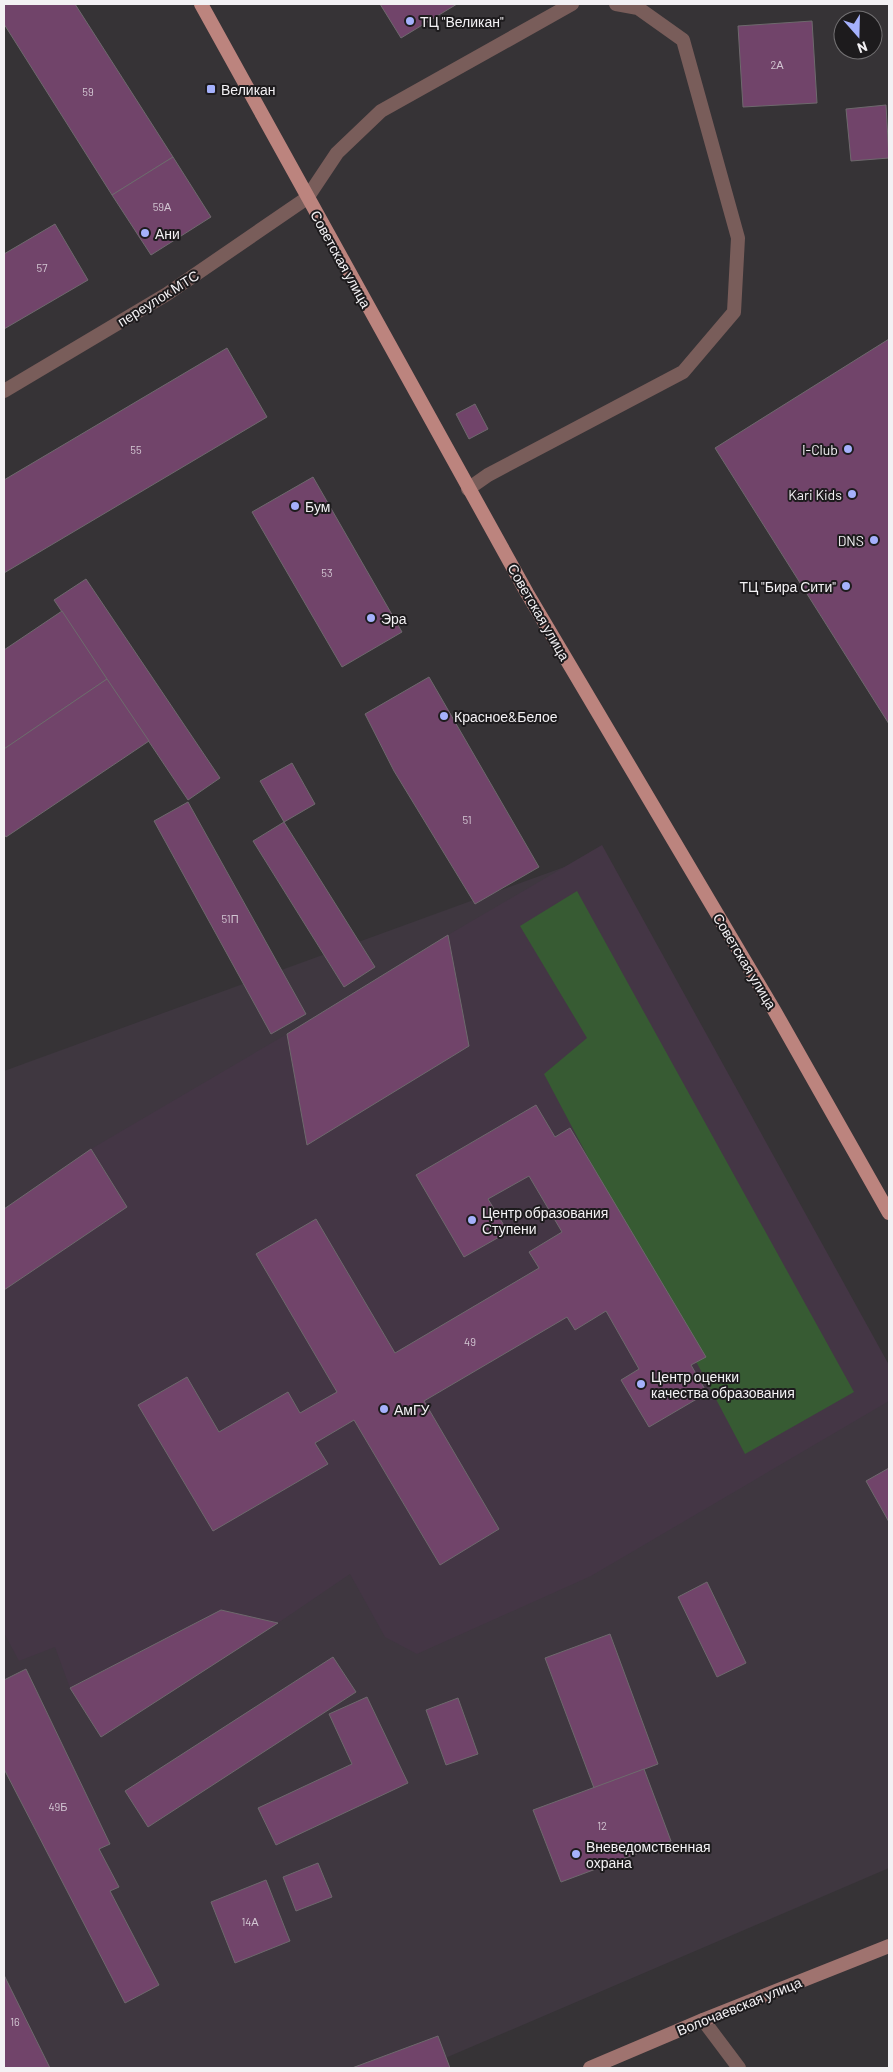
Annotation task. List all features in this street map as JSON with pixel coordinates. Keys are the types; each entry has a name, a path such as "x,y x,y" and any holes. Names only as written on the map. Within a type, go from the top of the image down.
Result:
{"main road":[{"name":"Советская улица","path":"201,4 468,489 532,601 774,1010 889,1213"},
{"name":"Волочаевская улица","path":"590,2068 703,2020 889,1946"}],"street":[{"path":"307,198 336,153 382,112 572,4"},
{"path":"468,489 488,475 683,372 734,312 738,238 683,40 638,8 616,4"},
{"name":"переулок МТС","path":"4,391 167,294 307,198"},
{"path":"703,2020 739,2068"}],"shaded area":[{"path":"602,845 889,1365 889,1401 591,1576 417,1654 385,1637 350,1574 278,1623 101,1737 70,1688 55,1647 19,1661 4,1633 4,1290 127,1207 91,1149"},
{"path":"589,858 889,1374 889,1868 422,2068 4,2068 4,1071"}],"green space":[{"path":"577,891 854,1392 745,1454 544,1074 587,1038 520,926"}],"building":[{"path":"4,4 75,4 173,157 112,195 4,24"},
{"name":"ТЦ \"Великан\"","path":"380,4 457,4 401,38"},
{"path":"812,21 817,103 743,107 738,26"},
{"path":"886,105 889,158 851,161 846,109"},
{"path":"173,157 211,217 151,255 112,195"},
{"path":"55,224 88,280 4,329 4,254"},
{"name":"ТЦ \"Бира Сити\"","path":"889,339 889,724 715,448"},
{"path":"227,348 267,417 4,573 4,480"},
{"path":"475,404 488,429 469,439 456,414"},
{"path":"313,477 402,632 342,667 252,512"},
{"path":"86,579 220,778 188,800 54,600"},
{"path":"62,611 107,679 4,749 4,650"},
{"path":"429,677 539,867 475,904 394,771 365,714"},
{"path":"107,679 149,741 6,837 4,834 4,749"},
{"path":"292,763 315,804 284,822 260,781"},
{"path":"188,802 306,1014 271,1034 154,821"},
{"path":"284,822 375,967 344,987 253,841"},
{"path":"448,935 469,1046 307,1145 287,1034"},
{"path":"536,1105 555,1137 570,1128 706,1357 691,1365 707,1393 649,1427 621,1380 639,1369 606,1311 575,1330 567,1317 424,1401 499,1529 440,1565 354,1420 315,1443 328,1464 213,1531 138,1405 187,1377 219,1432 288,1392 300,1413 337,1392 256,1254 316,1219 395,1353 539,1268 529,1252 562,1232 529,1176 488,1199 508,1232 464,1257 416,1175"},
{"path":"91,1149 127,1207 4,1290 4,1209"},
{"path":"889,1468 889,1522 866,1481"},
{"path":"707,1582 746,1663 717,1677 678,1597"},
{"path":"221,1610 278,1623 101,1737 70,1688"},
{"path":"610,1634 658,1764 594,1788 545,1658"},
{"path":"333,1657 356,1692 148,1827 125,1791"},
{"path":"26,1669 110,1844 99,1849 119,1887 110,1891 159,1985 125,2003 4,1769 4,1680"},
{"path":"367,1697 408,1783 276,1845 258,1808 352,1764 329,1714"},
{"path":"458,1698 478,1754 446,1765 426,1710"},
{"path":"644,1769 671,1841 561,1882 533,1810"},
{"path":"318,1863 332,1897 296,1911 283,1877"},
{"path":"266,1880 290,1941 235,1963 211,1902"},
{"path":"4,1975 50,2068 4,2068"},
{"path":"438,2036 450,2068 352,2068"}],"place":[{"name":"ТЦ \"Великан\"","path":"410,21"},
{"name":"Великан","path":"211,89"},
{"name":"Ани","path":"145,233"},
{"name":"I-Club","path":"848,449"},
{"name":"Kari Kids","path":"852,494"},
{"name":"Бум","path":"295,506"},
{"name":"DNS","path":"874,540"},
{"name":"ТЦ \"Бира Сити\"","path":"846,586"},
{"name":"Эра","path":"371,618"},
{"name":"Красное&Белое","path":"444,716"},
{"name":"Центр образования Ступени","path":"472,1220"},
{"name":"Центр оценки качества образования","path":"641,1384"},
{"name":"АмГУ","path":"384,1409"},
{"name":"Вневедомственная охрана","path":"576,1854"}]}
